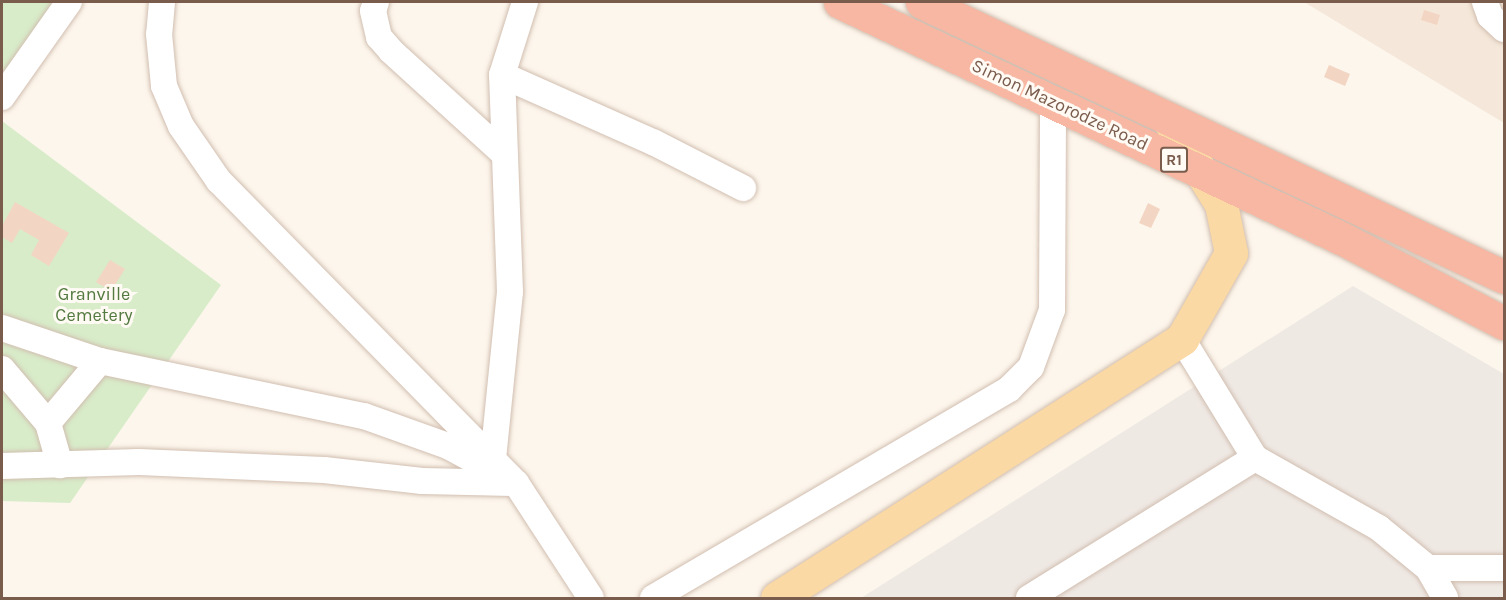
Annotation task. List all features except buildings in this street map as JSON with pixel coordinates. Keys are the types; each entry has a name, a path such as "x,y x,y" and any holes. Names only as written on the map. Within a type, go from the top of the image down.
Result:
{"highway":[{"name":"Simon Mazorodze Road","path":"840,2 1343,239 1504,323"},
{"name":"Simon Mazorodze Road","path":"922,2 1504,278"}],"main road":[{"path":"777,598 1182,339 1231,253 1221,204 1198,171 1168,119"}],"street":[{"path":"2,98 69,2"},
{"path":"162,2 159,34 164,86 181,126 219,181 516,483 591,598"},
{"path":"376,2 373,11 380,37 391,51 504,154"},
{"path":"493,459 510,292 502,75 525,2"},
{"path":"1485,2 1490,16 1504,29"},
{"path":"502,75 655,143 743,189"},
{"path":"652,598 1009,390 1031,367 1052,310 1053,101"},
{"path":"2,328 100,361 364,416 448,446 516,483"},
{"path":"1182,339 1255,458 1379,528 1428,568 1445,598"},
{"path":"48,423 100,361"},
{"path":"2,369 48,423 60,465"},
{"path":"1029,598 1255,458"},
{"path":"2,466 139,462 324,470 422,481 516,483"},
{"path":"1428,568 1504,568"}],"shaded area":[{"path":"1304,2 1504,2 1504,123"},
{"path":"1353,286 1504,374 1504,598 861,598"}],"green space":[{"path":"2,2 70,2 2,112"},
{"name":"Granville Cemetery","path":"2,121 221,285 70,503 2,501"}]}
